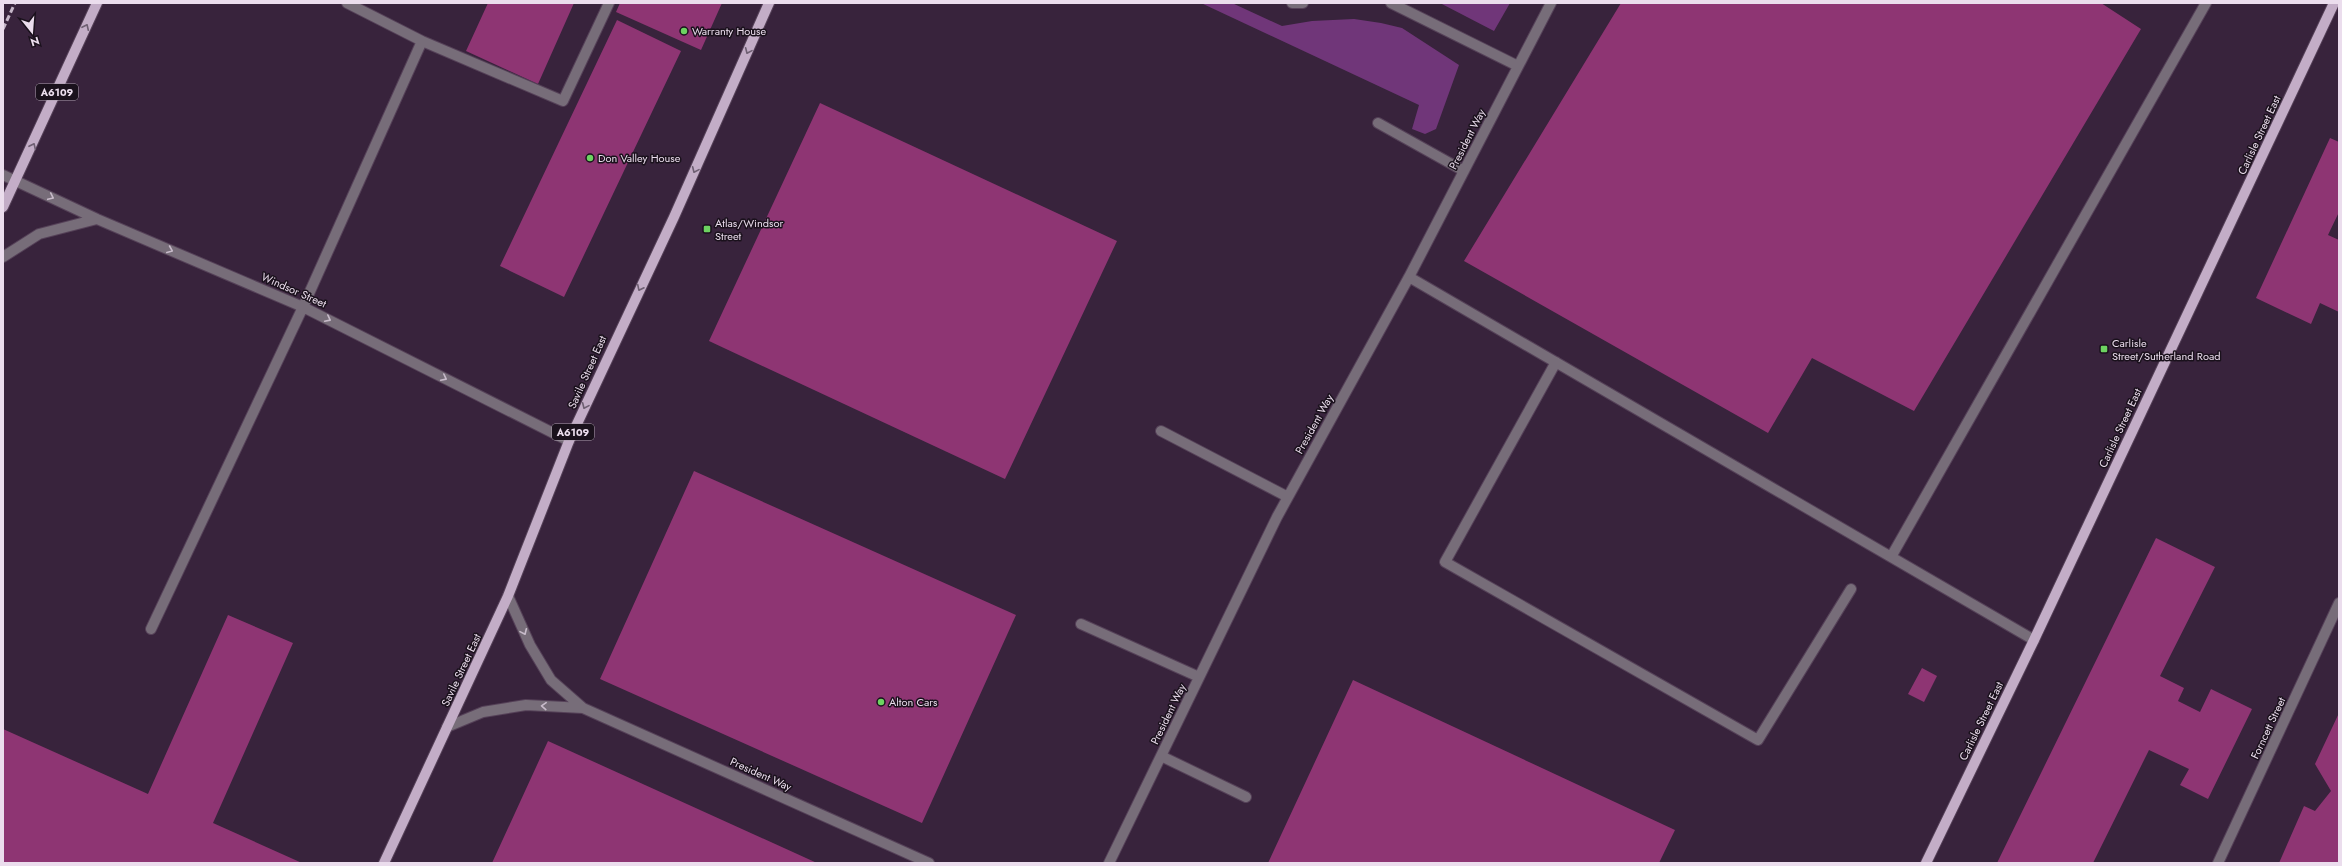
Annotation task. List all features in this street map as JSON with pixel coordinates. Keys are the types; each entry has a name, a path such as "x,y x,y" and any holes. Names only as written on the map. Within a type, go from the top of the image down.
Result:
{"main road":[{"name":"A6109","path":"3,207 97,3"},
{"name":"Savile Street East","path":"384,863 508,596 569,442 674,217 769,3"},
{"name":"Carlisle Street East","path":"1926,863 2034,640 2334,3"}],"street":[{"path":"347,3 422,41 563,101 609,3"},
{"path":"1292,3 1303,3"},
{"path":"1391,3 1518,66"},
{"name":"President Way","path":"1109,863 1288,497 1409,277 1550,3"},
{"path":"1891,557 2206,3"},
{"path":"151,629 303,306 422,41"},
{"path":"1378,123 1464,170"},
{"name":"Windsor Street","path":"3,175 98,219 303,306 569,442"},
{"path":"3,257 39,234 98,219"},
{"path":"1409,277 2034,640"},
{"path":"1556,362 1445,562 1758,740 1851,589"},
{"path":"1161,432 1288,497"},
{"name":"President Way","path":"508,596 530,645 551,680 583,708 929,863"},
{"name":"Forncett Street","path":"2218,863 2336,619 2339,603"},
{"path":"1081,624 1199,677"},
{"name":"President Way","path":"447,727 483,712 526,705 583,708"},
{"path":"1161,756 1246,798"}],"shaded area":[{"path":"1201,3 1232,3 1282,26 1312,21 1354,19 1402,28 1459,65 1436,129 1425,134 1412,129 1419,105"},
{"path":"1440,3 1510,3 1494,31"}],"building":[{"path":"488,3 574,3 538,84 466,51"},
{"name":"Warranty House","path":"620,3 722,3 701,50 616,12"},
{"path":"1621,3 2101,3 2141,29 1914,411 1812,358 1768,433 1464,261"},
{"name":"Don Valley House","path":"617,20 681,51 564,297 500,266"},
{"path":"820,103 1117,241 1005,479 709,341"},
{"path":"2330,138 2339,142 2339,212 2328,235 2339,240 2339,312 2320,303 2311,324 2256,298"},
{"path":"694,471 1016,615 922,823 600,679"},
{"path":"2156,538 2215,567 2160,676 2184,688 2178,701 2200,712 2211,689 2252,709 2208,799 2180,785 2189,769 2149,750 2093,863 1997,863"},
{"path":"228,615 293,643 213,823 302,863 3,863 3,729 148,794"},
{"path":"1922,668 1937,676 1924,702 1908,694"},
{"path":"1353,680 1675,830 1659,863 1268,863"},
{"path":"2339,713 2339,863 2279,863 2304,806 2315,811 2331,791 2315,764"},
{"path":"548,741 817,863 492,863"}],"railway":[{"path":"3,29 15,3"}],"place":[{"name":"Warranty House","path":"684,31"},
{"name":"Don Valley House","path":"590,158"},
{"name":"Atlas/Windsor Street","path":"707,229"},
{"name":"Carlisle Street/Sutherland Road","path":"2104,349"},
{"name":"Alton Cars","path":"881,702"}]}
